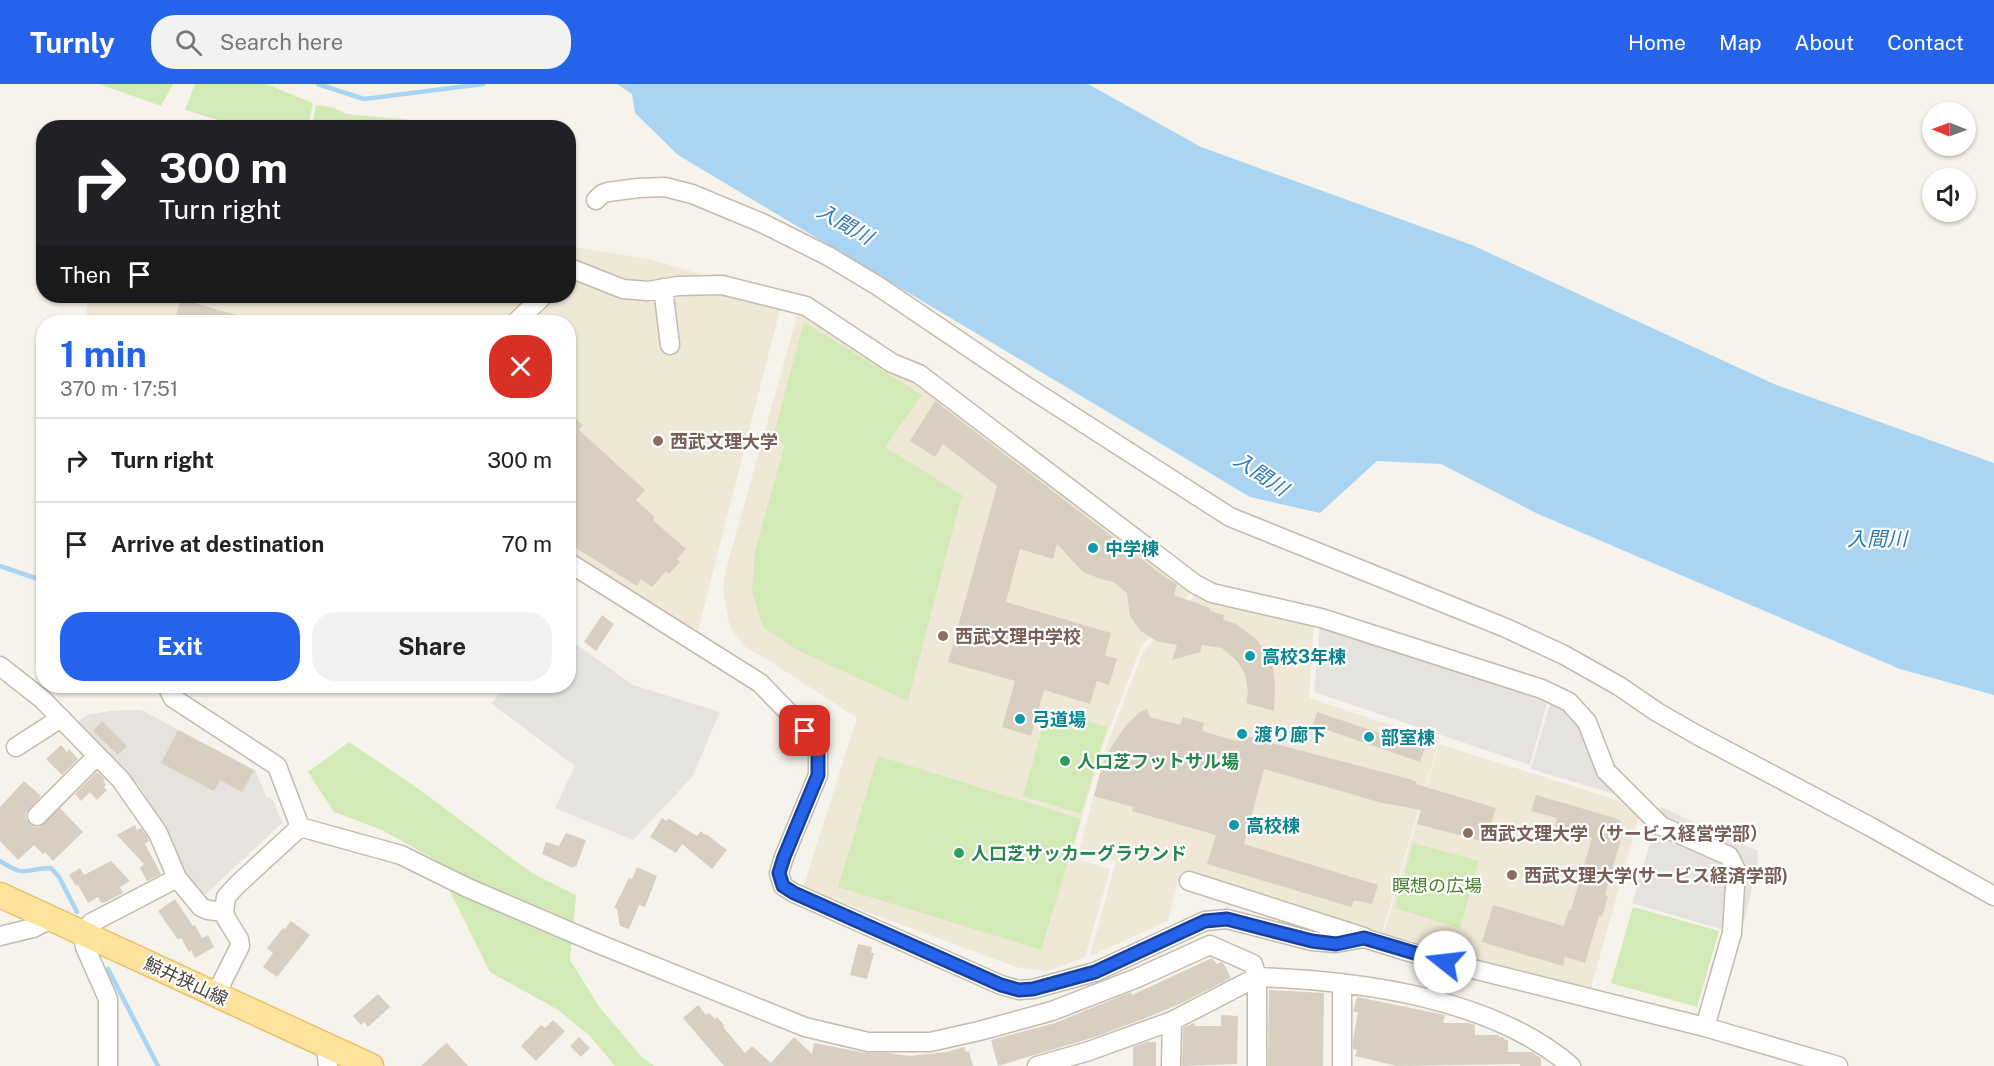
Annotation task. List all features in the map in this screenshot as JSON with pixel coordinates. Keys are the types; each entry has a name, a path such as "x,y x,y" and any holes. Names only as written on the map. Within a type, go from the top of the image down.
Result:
{"main road":[{"name":"鯨井狭山線","path":"0,895 216,994 327,1056 371,1066"}],"street":[{"path":"596,200 608,192 665,187 692,194 762,223 828,256 878,286 1023,384 1230,517 1506,628 1564,655 1697,735 1869,826 1994,896"},
{"path":"576,270 623,289 648,291 722,285 806,306 892,363 919,374 1195,585 1212,593 1321,618 1542,690 1569,702 1587,722 1606,771 1661,826 1729,856 1736,870 1732,933 1705,1027"},
{"path":"663,288 670,345"},
{"path":"523,315 536,303"},
{"path":"576,567 760,683 818,747 818,775 779,873 783,886 794,893 1001,985 1019,990 1033,989 1095,972 1205,921 1227,919 1312,941 1336,944 1364,938 1445,962 1705,1027 1838,1066"},
{"path":"0,666 42,699 121,780 158,832 177,878 201,907 224,912"},
{"path":"170,693 173,698 277,766 300,827"},
{"path":"16,747 61,718"},
{"path":"37,816 98,756"},
{"path":"216,994 240,946 239,939 224,912 226,897 300,827"},
{"path":"300,827 401,855 468,888 594,942 805,1027 868,1041 930,1041 1021,1020 1052,1011 1137,978 1210,945 1253,964 1257,977 1257,1066"},
{"path":"108,1066 108,999 82,933 91,923 177,878"},
{"path":"1189,881 1409,952"},
{"path":"0,936 33,928 51,919"},
{"path":"1434,1000 1445,962"},
{"path":"1037,1066 1089,1059 1172,1021 1257,977 1299,978 1342,983 1434,1000 1499,1023 1554,1052 1571,1066"},
{"path":"1342,983 1344,1066"},
{"path":"1172,1021 1172,1066"}],"shaded area":[{"name":"西武文理大学","path":"576,247 649,259 700,274 780,309 698,631 576,563 576,315 85,315 88,303 576,303"},
{"name":"西武文理中学校","path":"799,309 935,393 1193,590 1141,647 1102,748 1071,857 1110,869 1085,957 1047,971 1016,967 803,888 857,718 744,646 730,627 723,591 725,573"},
{"path":"1197,593 1314,623 1309,698 1439,741 1382,933 1180,873 1168,921 1090,956 1116,861 1079,851 1107,745 1143,652"},
{"path":"1320,624 1548,699 1530,765 1314,692"},
{"path":"576,644 633,685 720,712 692,777 633,840 555,808 575,766 491,703 500,693 576,693"},
{"path":"1552,697 1573,710 1615,788 1614,794 1531,769"},
{"path":"141,710 255,770 267,798 270,797 274,802 282,823 206,894 197,894 189,885 161,823 142,790 78,722 87,715 110,711"},
{"name":"西武文理大学(サービス経済学部)","path":"1439,744 1617,800 1639,817 1590,991 1384,933"},
{"path":"1661,807 1758,851 1757,866 1741,935 1632,903"}],"green space":[{"path":"99,84 173,84 161,106"},
{"path":"195,84 266,84 313,103 309,120 218,120 185,110"},
{"path":"316,105 332,107 346,114 410,120 313,120"},
{"path":"804,322 922,395 885,447 962,495 908,701 799,651 763,627 752,592 755,551 785,444 773,437"},
{"name":"人口芝フットサル場","path":"1048,709 1107,727 1081,814 1023,796"},
{"path":"349,742 413,785 532,873 576,895 570,960 600,1008 642,1057 654,1066 615,1066 589,1035 558,1010 490,972 434,859 382,830 334,812 308,772"},
{"name":"人口芝サッカーグラウンド","path":"878,756 1081,819 1041,950 838,887"},
{"name":"瞑想の広場","path":"1413,843 1479,861 1460,928 1395,908"},
{"path":"1633,907 1719,931 1697,1007 1611,983"}],"water":[{"name":"入間川","path":"617,84 1088,84 1201,147 1472,245 1774,384 1994,463 1994,695 1900,669 1536,513 1441,464 1377,461 1320,513 1250,497 678,155 635,113 632,94"}],"building":[{"path":"180,303 195,303 236,315 176,315"},
{"path":"935,401 1177,584 1174,595 1224,615 1223,620 1236,624 1255,638 1266,652 1273,667 1274,711 1246,703 1248,693 1245,674 1237,661 1222,648 1202,645 1200,652 1172,660 1177,645 1156,641 1141,631 1130,616 1127,593 1113,582 1083,572 1057,544 1053,559 1020,549 1006,602 1111,633 1105,655 1117,659 1109,685 1097,681 1090,704 1044,690 1031,736 1002,727 1015,681 948,662 997,486 943,444 935,457 910,441"},
{"path":"576,419 583,425 579,430 645,490 636,500 655,517 653,520 686,549 677,559 680,562 669,574 666,571 652,587 641,579 637,586 576,548"},
{"path":"602,615 614,624 596,651 584,642"},
{"path":"1147,709 1150,717 1180,725 1183,717 1204,723 1202,731 1236,741 1238,734 1413,780 1417,782 1416,784 1496,808 1485,842 1417,824 1421,810 1382,803 1264,769 1244,844 1378,885 1372,904 1354,900 1351,907 1207,864 1216,835 1132,811 1133,807 1094,796 1103,763 1113,744 1127,724"},
{"name":"部室棟","path":"1317,712 1425,748 1420,762 1313,725"},
{"path":"102,721 127,746 118,755 93,731"},
{"path":"178,730 254,770 242,792 220,780 214,791 161,763"},
{"path":"61,745 67,752 69,749 78,759 62,775 46,759"},
{"path":"97,772 105,779 104,787 107,790 97,800 90,792 81,801 75,794"},
{"path":"24,781 41,796 26,813 26,819 30,824 40,827 60,808 83,832 53,861 34,845 18,860 0,841 0,807"},
{"path":"1536,795 1615,818 1622,824 1623,832 1605,895 1608,896 1602,917 1599,916 1585,963 1565,957 1563,966 1482,942 1493,905 1564,926 1569,910 1571,910 1592,838 1555,827 1557,818 1531,811"},
{"path":"662,818 667,821 668,818 697,836 701,831 727,850 712,869 682,844 676,853 650,837"},
{"path":"135,825 137,830 141,828 148,838 149,841 145,844 161,874 147,881 140,868 144,864 117,835"},
{"path":"566,833 586,840 576,867 573,866 573,868 542,854 546,842 559,846"},
{"path":"111,861 130,881 120,887 123,893 105,902 101,903 98,897 88,903 78,885 76,886 69,875 80,868 84,875"},
{"path":"637,867 657,876 645,907 639,905 629,929 620,926 617,909 614,908"},
{"path":"175,899 202,938 208,935 214,947 195,958 181,938 178,940 158,911"},
{"path":"291,921 310,935 277,977 263,967 273,953 267,948"},
{"path":"858,944 872,947 871,953 874,953 867,979 850,975"},
{"path":"1212,958 1217,964 1221,962 1224,964 1231,978 1182,1003 1098,1036 998,1066 991,1040 1055,1023 1131,992 1132,995"},
{"path":"1269,990 1324,993 1323,1066 1268,1066"},
{"path":"378,994 390,1007 368,1027 364,1022 361,1025 353,1016"},
{"path":"1357,997 1445,1015 1443,1023 1475,1025 1475,1035 1499,1035 1508,1040 1508,1052 1532,1052 1541,1058 1541,1066 1520,1066 1520,1064 1397,1066 1355,1056 1357,1050 1353,1049 1353,1039 1358,1013 1353,1011"},
{"path":"698,1005 706,1015 709,1013 715,1019 717,1017 745,1053 752,1046 771,1063 794,1037 812,1054 814,1043 866,1053 909,1056 946,1052 964,1047 966,1052 969,1051 973,1066 724,1066 683,1018"},
{"path":"1221,1015 1238,1016 1237,1064 1182,1066 1183,1028 1194,1023 1195,1026 1221,1026"},
{"path":"553,1020 565,1031 536,1061 521,1046 541,1025 545,1028"},
{"path":"579,1037 590,1048 581,1057 570,1046"},
{"path":"1147,1042 1156,1042 1156,1066 1133,1066 1133,1047"},
{"path":"447,1043 468,1066 421,1066 444,1045"}],"waterway":[{"path":"318,84 364,99 483,84"},
{"path":"0,566 36,578"},
{"path":"0,861 21,871 51,868 59,877 77,912"},
{"path":"108,969 158,1066"}],"place":[{"name":"西武文理大学","path":"658,441"},
{"name":"中学棟","path":"1093,548"},
{"name":"西武文理中学校","path":"943,636"},
{"name":"高校3年棟","path":"1250,656"},
{"name":"弓道場","path":"1020,719"},
{"name":"渡り廊下","path":"1242,734"},
{"name":"部室棟","path":"1369,737"},
{"name":"人口芝フットサル場","path":"1065,761"},
{"name":"高校棟","path":"1234,825"},
{"name":"西武文理大学（サービス経営学部）","path":"1468,833"},
{"name":"人口芝サッカーグラウンド","path":"959,853"},
{"name":"西武文理大学(サービス経済学部)","path":"1512,875"}],"route":[{"path":"805,731 818,747 818,775 784,857 779,873 783,886 794,893 1001,985 1019,990 1033,989 1095,972 1205,921 1227,919 1312,941 1336,944 1364,938 1445,962"}]}
